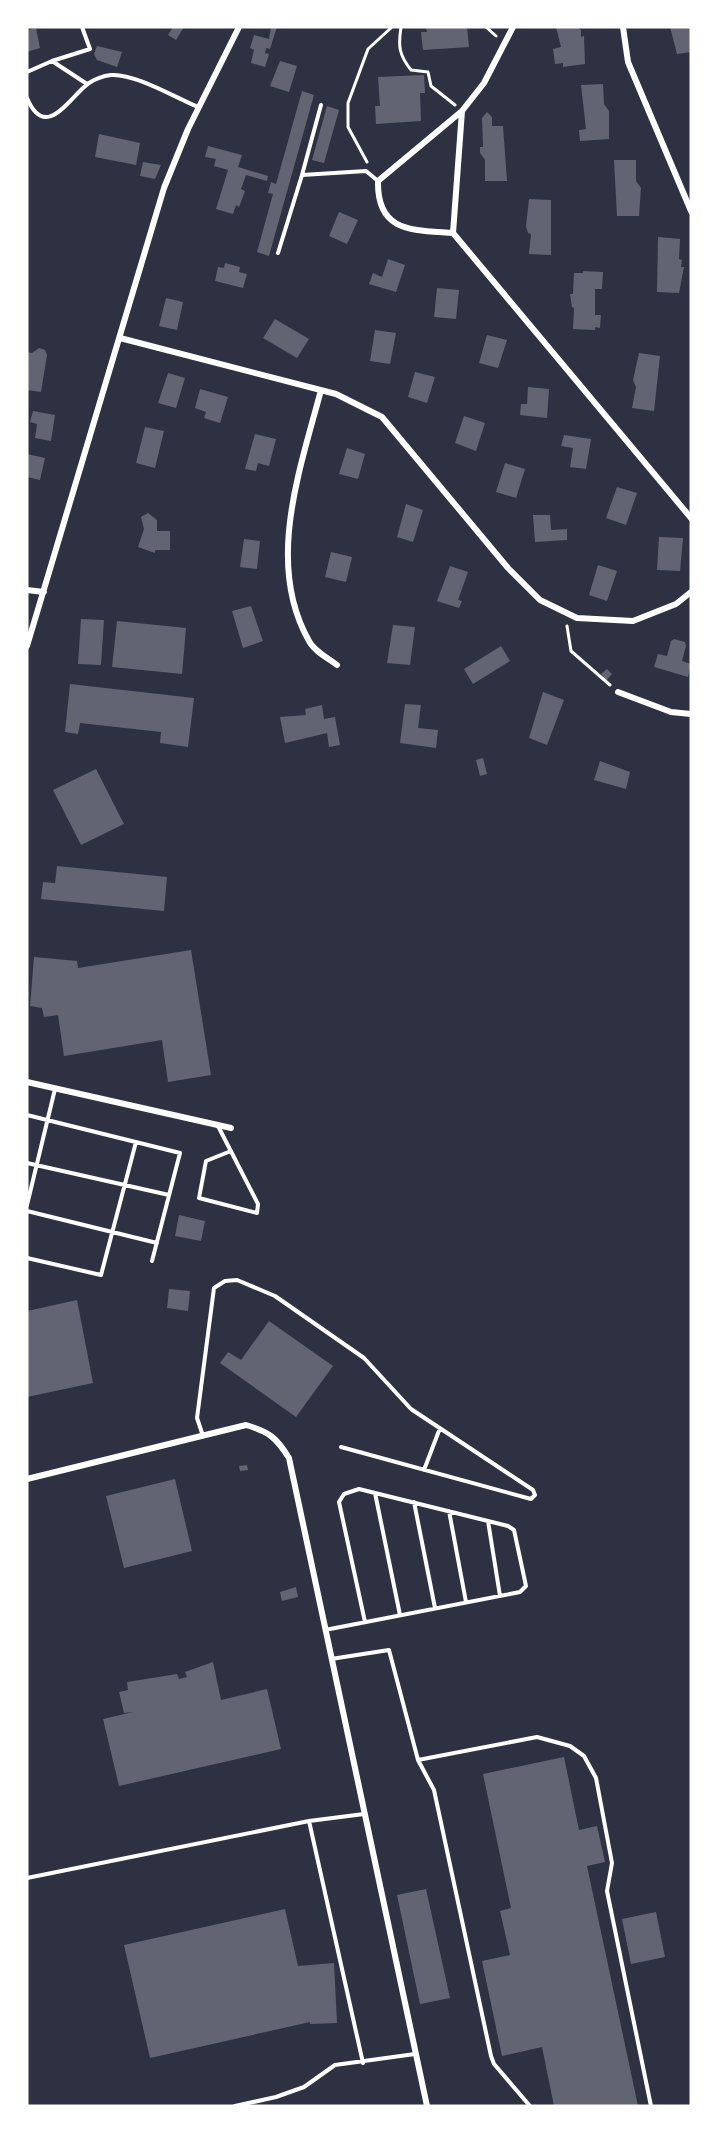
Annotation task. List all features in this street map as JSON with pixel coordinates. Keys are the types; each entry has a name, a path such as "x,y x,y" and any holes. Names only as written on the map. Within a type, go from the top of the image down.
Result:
{"street":[{"path":"27,646 164,188 199,108 239,27"},
{"path":"453,233 405,229 391,221 381,207 378,181 462,111 484,83 513,27"},
{"path":"622,27 628,62 691,211"},
{"path":"462,111 453,233 691,518"},
{"path":"120,338 336,394 382,417 508,568 540,600 577,618 633,621 676,604 691,592"},
{"path":"321,390 291,508 288,589 310,643 337,665"},
{"path":"27,590 44,592"},
{"path":"618,692 671,712 691,714"},
{"path":"27,1082 231,1128"},
{"path":"27,1479 246,1425 266,1431 280,1444 289,1458 427,2106"}],"lane":[{"path":"27,72 90,49 82,27"},
{"path":"52,61 87,84"},
{"path":"27,98 31,108 38,113 47,116 56,115 87,84 100,77 126,77 199,108"},
{"path":"278,253 321,105"},
{"path":"302,175 366,171 378,181"},
{"path":"27,1205 56,1088"},
{"path":"27,1115 180,1153 152,1261"},
{"path":"217,1125 231,1151 258,1204 257,1213 199,1197 206,1161 231,1151"},
{"path":"27,1258 101,1275 136,1142"},
{"path":"27,1163 169,1195"},
{"path":"27,1211 157,1243"},
{"path":"203,1436 196,1418 214,1288 225,1281 237,1280 275,1296 364,1358 411,1409 533,1490 534,1499 341,1447"},
{"path":"424,1470 440,1428"},
{"path":"324,1630 520,1592 526,1586 514,1530 508,1526 359,1489 344,1494 339,1502 365,1622"},
{"path":"375,1493 400,1615"},
{"path":"414,1502 435,1608"},
{"path":"449,1511 466,1602"},
{"path":"488,1521 500,1596"},
{"path":"330,1659 389,1650 418,1760 434,1790 491,2056 494,2064 530,2106"},
{"path":"418,1760 537,1737 558,1741 584,1756 596,1778 612,1863 607,1891 651,2106"},
{"path":"27,1878 309,1821 364,1814"},
{"path":"309,1821 363,2063"},
{"path":"235,2106 276,2097 304,2087 336,2065 416,2054"}],"path":[{"path":"366,171 367,160 348,127 348,103 368,49 392,27"},
{"path":"401,27 398,46 401,58 411,70 428,72 431,86 462,111"},
{"path":"565,612 571,651 618,692"}],"building":[{"path":"173,27 184,27 176,40 168,35"},
{"path":"271,27 277,27 270,49 266,48 265,53 269,54 265,67 251,63 254,50 250,48 254,35 269,39"},
{"path":"426,27 467,27 469,47 423,50 421,32 427,32"},
{"path":"556,27 577,27 581,30 581,37 584,36 585,64 563,67 563,63 555,64 553,49 561,47"},
{"path":"670,27 691,27 691,52 677,54"},
{"path":"36,28 40,48 27,52 27,30"},
{"path":"97,46 122,52 117,67 97,60 94,54"},
{"path":"280,61 297,66 289,92 270,86"},
{"path":"424,75 425,93 420,93 421,121 376,124 375,106 380,106 378,77"},
{"path":"603,84 604,104 609,111 609,139 580,141 579,130 586,129 581,85"},
{"path":"302,91 314,95 269,256 257,252 273,194 268,193 271,182 276,184"},
{"path":"327,106 339,110 324,163 312,160"},
{"path":"487,112 492,117 492,126 503,126 507,181 485,181 485,160 480,153 480,147 483,147 482,118"},
{"path":"99,134 140,143 136,165 95,157"},
{"path":"208,146 242,155 238,167 268,176 267,181 246,175 241,189 245,191 239,207 236,205 233,214 216,209 228,170 214,166 216,159 205,157"},
{"path":"614,160 636,160 636,181 641,188 639,216 617,216"},
{"path":"143,162 161,165 155,179 140,176"},
{"path":"529,199 551,200 551,255 529,254 531,234 528,233 526,226"},
{"path":"339,212 358,220 347,244 329,236"},
{"path":"658,237 680,239 679,259 682,260 681,267 684,267 679,293 657,292"},
{"path":"388,259 405,265 396,292 369,284 373,273 382,277"},
{"path":"225,263 240,267 239,272 247,274 243,288 215,281 218,267 224,268"},
{"path":"583,271 603,272 602,289 595,289 595,315 601,315 600,328 595,327 595,330 573,329 574,308 570,294 573,294 574,273 583,273"},
{"path":"437,288 459,290 456,319 434,317"},
{"path":"166,298 183,302 177,330 159,326"},
{"path":"275,319 309,339 297,358 263,338"},
{"path":"375,330 396,333 390,364 370,361"},
{"path":"487,335 507,340 498,368 479,363"},
{"path":"39,348 45,350 47,355 41,392 27,390 27,352 32,353"},
{"path":"639,353 660,356 654,411 632,408 636,387 633,380"},
{"path":"415,372 435,377 427,403 408,397"},
{"path":"168,373 185,378 176,408 158,403"},
{"path":"528,387 549,389 547,418 520,415 521,404 527,404"},
{"path":"200,389 228,397 220,423 204,418 206,412 195,408"},
{"path":"33,411 55,415 51,441 35,438 37,424 30,422"},
{"path":"464,416 485,423 476,451 455,443"},
{"path":"145,427 164,431 155,468 136,463"},
{"path":"255,434 276,439 269,466 258,463 256,471 245,469"},
{"path":"564,435 591,439 586,469 570,467 573,448 561,446"},
{"path":"347,448 365,454 358,479 339,474"},
{"path":"27,454 45,458 40,480 27,477"},
{"path":"505,463 525,469 516,498 496,492"},
{"path":"617,487 637,493 626,525 606,518"},
{"path":"406,504 423,510 413,542 397,537"},
{"path":"148,513 157,520 157,531 170,531 170,550 155,550 155,553 138,547 144,529 141,517"},
{"path":"533,515 550,515 551,530 567,529 567,540 535,542"},
{"path":"659,537 683,538 680,571 657,570"},
{"path":"244,539 260,541 257,569 240,567"},
{"path":"331,552 352,557 346,582 325,577"},
{"path":"598,565 617,571 607,601 589,595"},
{"path":"450,566 468,572 458,600 462,601 459,608 437,601"},
{"path":"251,606 263,641 243,648 232,611"},
{"path":"81,619 104,620 101,665 78,664"},
{"path":"117,621 186,628 182,674 112,667"},
{"path":"393,625 415,627 410,665 387,663"},
{"path":"674,639 685,642 682,661 691,664 688,677 654,667 658,654 667,656 671,641"},
{"path":"501,646 510,661 473,684 464,669"},
{"path":"607,669 612,674 606,681 601,674"},
{"path":"70,684 194,698 188,747 160,743 161,732 80,723 78,734 65,732"},
{"path":"543,692 564,700 547,745 529,738"},
{"path":"405,704 421,705 418,728 438,730 436,748 400,743"},
{"path":"322,705 324,719 335,717 340,745 329,747 327,733 285,743 280,717 306,715 305,709"},
{"path":"483,758 487,774 480,776 476,760"},
{"path":"600,761 630,772 626,789 594,780"},
{"path":"96,769 124,824 81,845 53,790"},
{"path":"57,866 167,877 164,911 41,899 43,882 55,883"},
{"path":"191,950 211,1075 168,1082 162,1040 64,1056 58,1015 44,1017 42,1008 30,1006 34,957 77,961 78,968"},
{"path":"179,1215 205,1221 201,1241 175,1236"},
{"path":"169,1289 190,1291 188,1311 167,1308"},
{"path":"77,1300 93,1383 27,1397 27,1311"},
{"path":"269,1321 333,1366 296,1417 220,1363 228,1352 241,1360"},
{"path":"247,1465 248,1470 240,1471 239,1466"},
{"path":"175,1479 192,1551 124,1568 106,1496"},
{"path":"296,1587 298,1597 282,1601 280,1592"},
{"path":"213,1662 221,1700 267,1689 281,1749 119,1786 103,1719 133,1712 124,1713 119,1692 128,1690 127,1682 177,1674 179,1679 187,1677 185,1672"},
{"path":"564,1757 579,1830 597,1826 605,1862 587,1866 638,2106 554,2106 542,2047 502,2056 482,1961 510,1955 500,1911 511,1908 483,1774"},
{"path":"426,1889 450,1998 420,2004 397,1895"},
{"path":"285,1909 298,1966 334,1963 337,2023 310,2024 310,2022 150,2058 124,1945"},
{"path":"656,1912 665,1957 631,1964 622,1919"}]}
